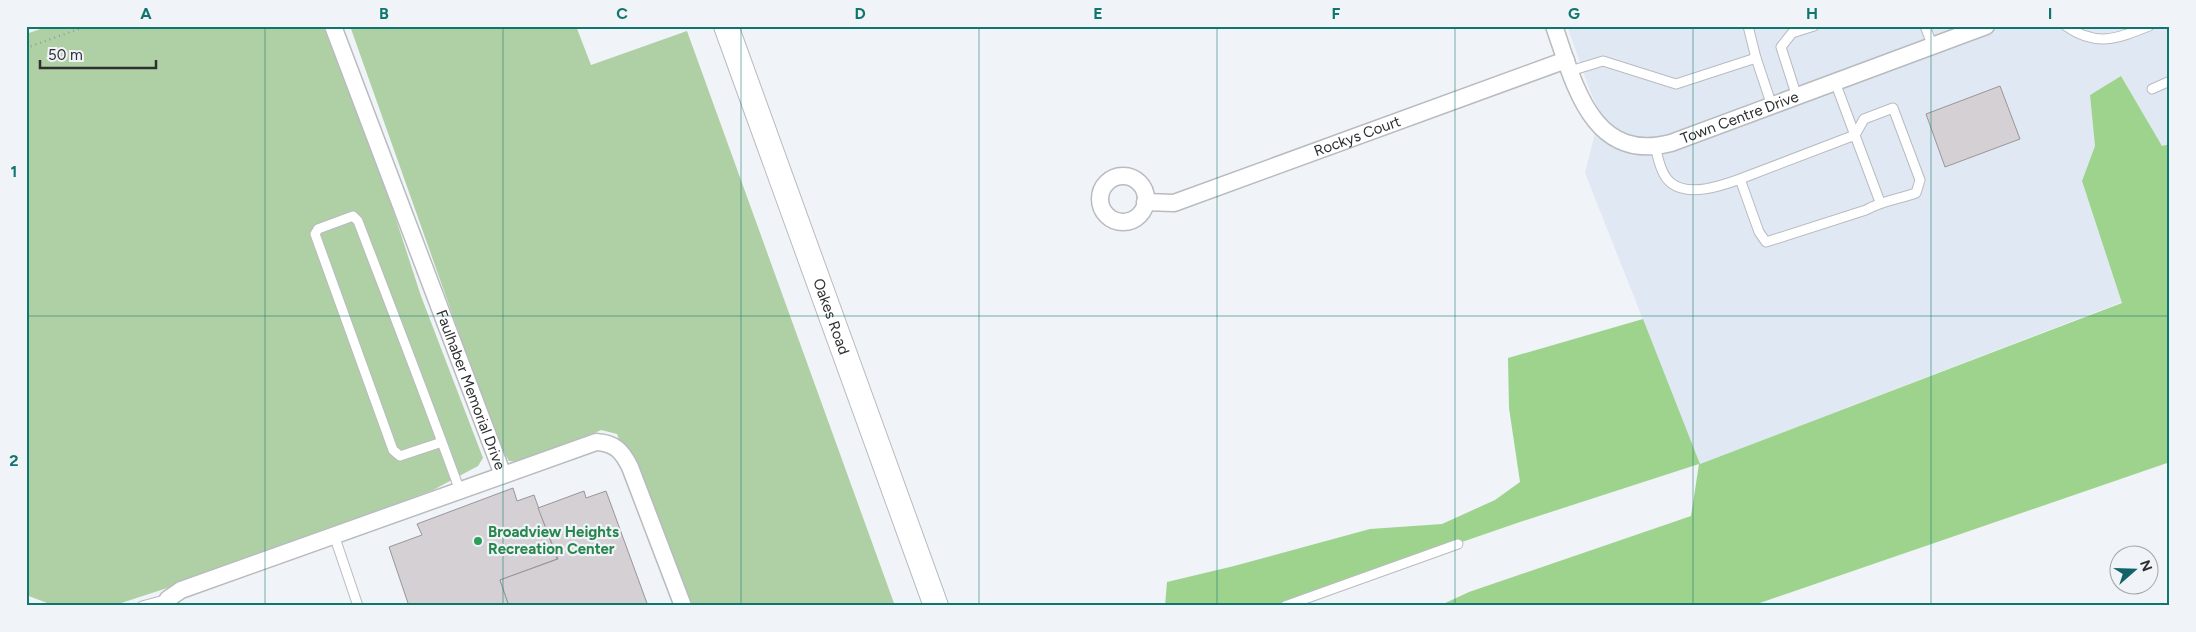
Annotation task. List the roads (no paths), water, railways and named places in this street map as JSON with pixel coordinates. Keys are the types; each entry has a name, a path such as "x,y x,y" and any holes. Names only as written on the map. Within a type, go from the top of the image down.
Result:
{"street":[{"name":"Faulhaber Memorial Drive","path":"168,602 181,590 503,475 334,26"},
{"name":"Oakes Road","path":"726,26 936,606"},
{"name":"Town Centre Drive","path":"1554,26 1583,104 1602,130 1623,141 1655,146 1798,97 1986,26"},
{"name":"Rockys Court","path":"1145,202 1174,202 1568,66"},
{"path":"503,475 584,445 596,442 614,446 623,454 630,466 683,606"}],"lane":[{"path":"1748,26 1756,58 1772,106"},
{"path":"1798,97 1781,47 1792,34 1814,26"},
{"path":"1925,26 1933,47"},
{"path":"2066,26 2080,36 2099,41 2123,36 2149,26"},
{"path":"1568,66 1603,60 1659,80 1676,84 1756,58"},
{"path":"2152,89 2170,81"},
{"path":"1835,82 1880,202"},
{"path":"1655,146 1662,169 1671,183 1696,191 1722,186 1740,179 1855,135 1864,119 1893,108 1920,180 1916,193 1889,202 1880,202 1866,210 1766,242 1760,232 1740,179"},
{"path":"442,442 400,456 393,450 315,234 318,229 353,216 358,221 442,442 460,490"},
{"path":"334,535 358,606"},
{"path":"1285,606 1458,544"},
{"path":"142,606 168,602"}],"place":[{"name":"Broadview Heights Recreation Center","path":"478,541"}]}
